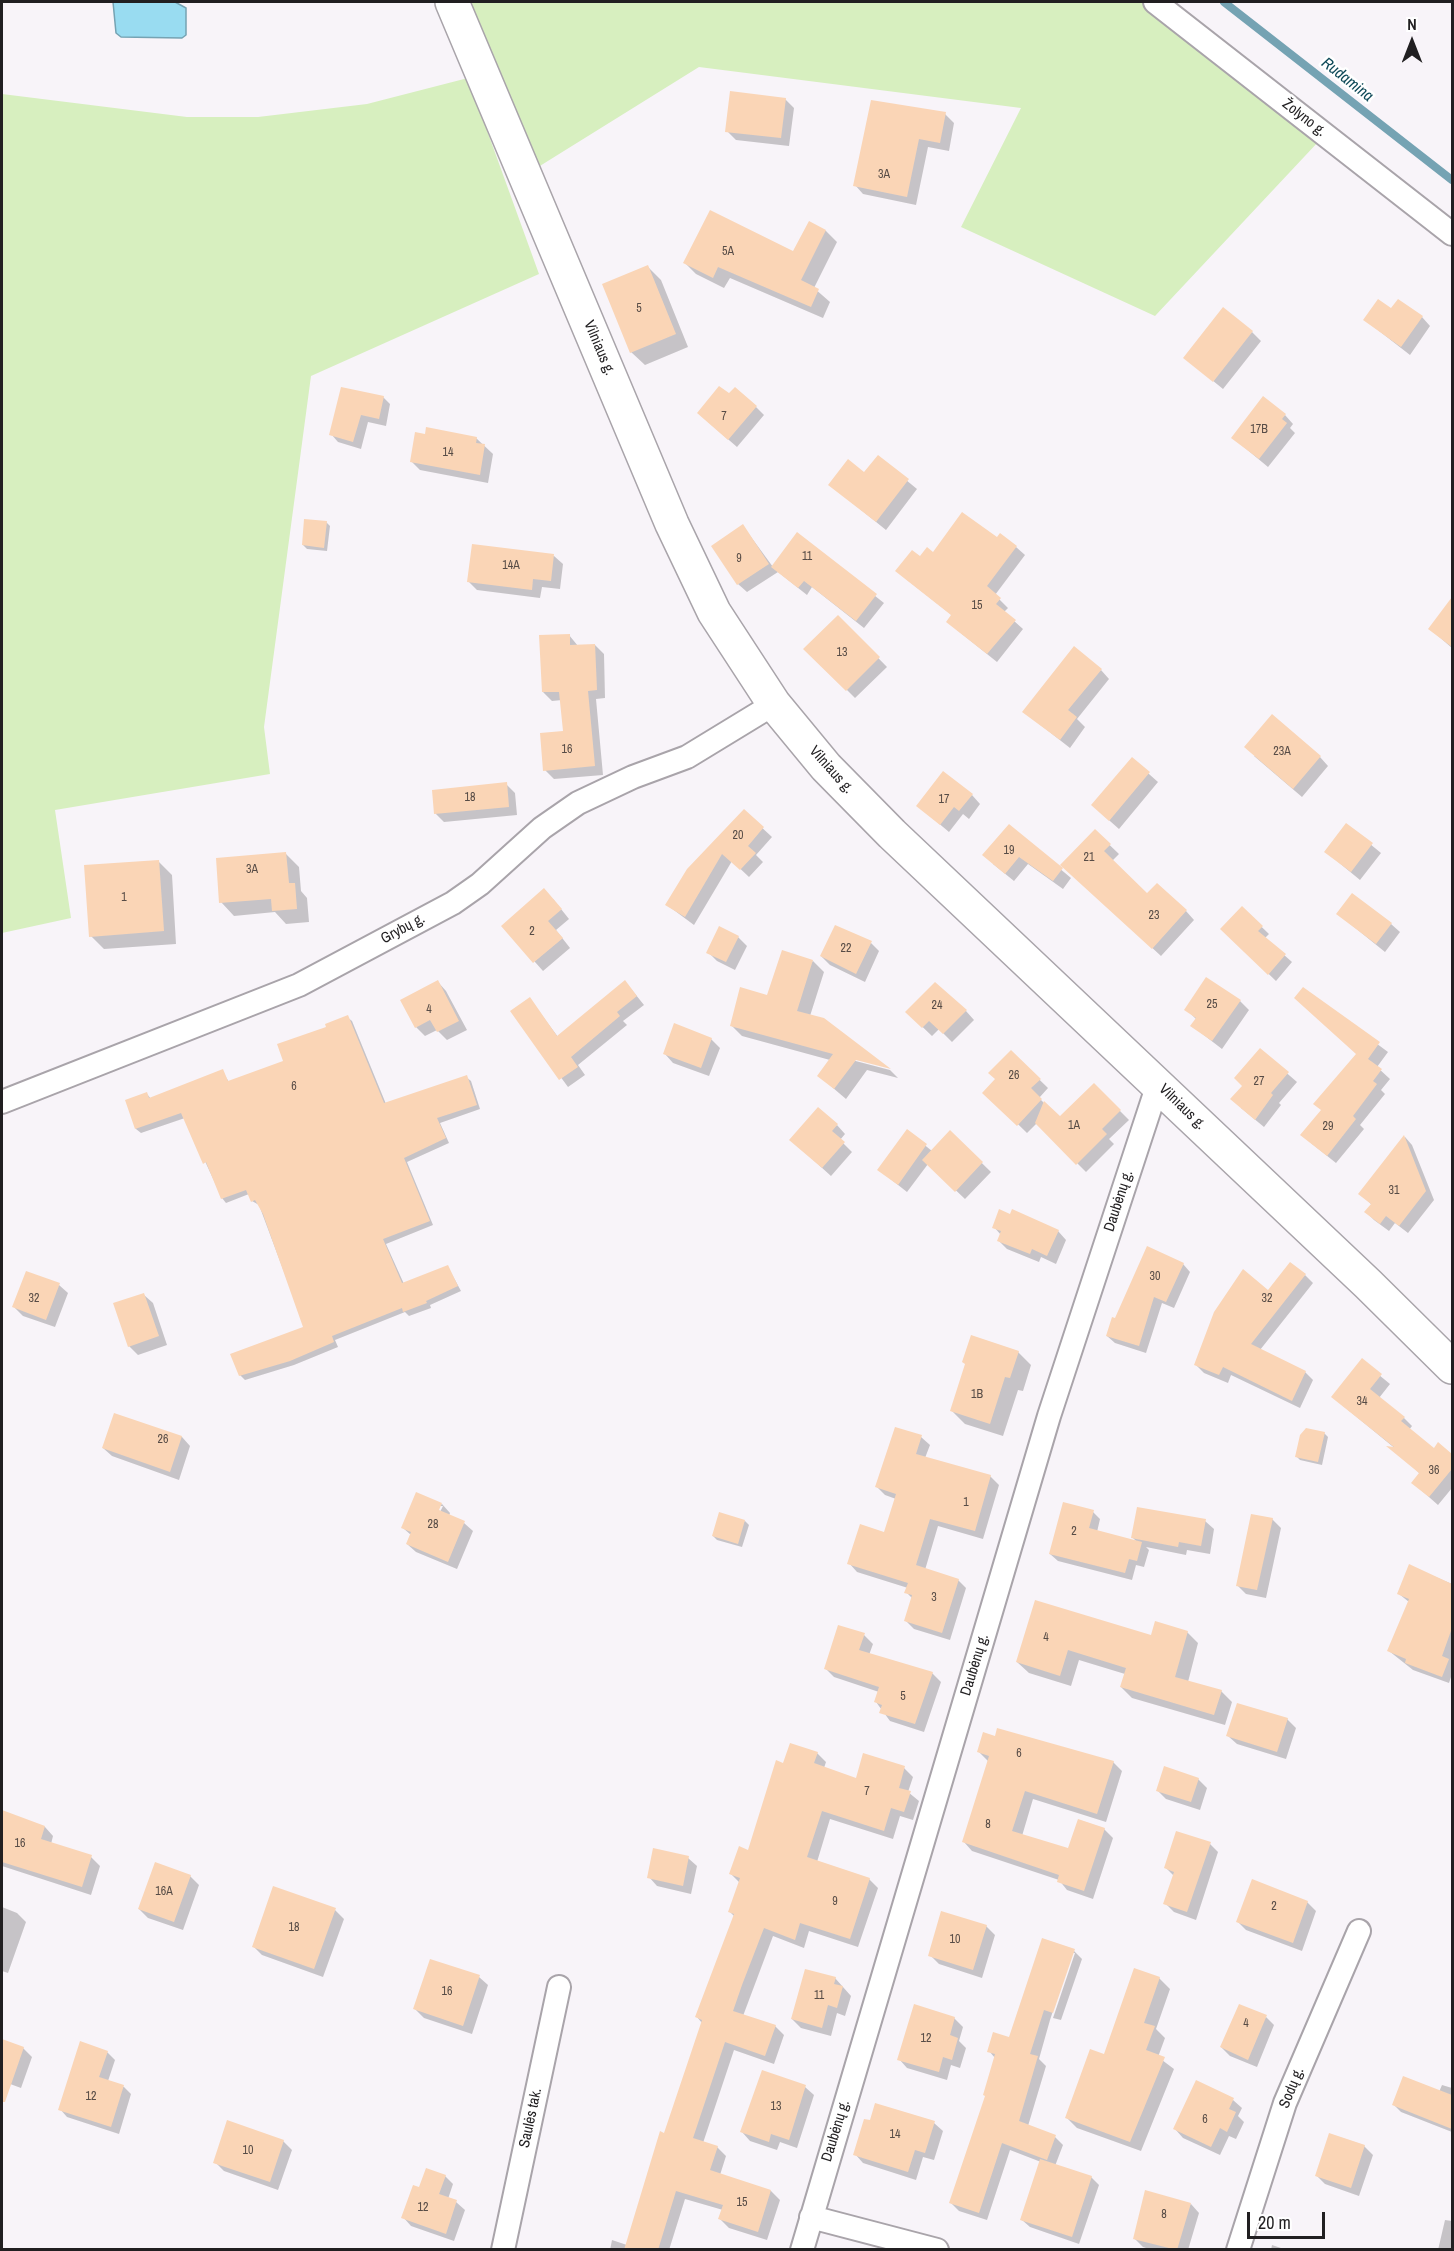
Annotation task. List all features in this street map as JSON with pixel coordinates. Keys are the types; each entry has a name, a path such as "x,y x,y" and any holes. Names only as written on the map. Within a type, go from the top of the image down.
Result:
{"main road":[{"name":"Vilniaus g.","path":"452,2 672,524 714,612 774,704 826,767 892,834 1158,1084 1452,1368"}],"street":[{"name":"Žolyno g.","path":"1155,2 1452,234"},
{"name":"Grybų g.","path":"2,1102 298,985 453,903 480,884 542,828 578,803 633,777 687,757 774,704"},
{"name":"Daubėnų g.","path":"802,2250 1048,1416 1158,1084"},
{"name":"Sodų g.","path":"1238,2250 1285,2103 1359,1932"},
{"name":"Saulės tak.","path":"503,2250 559,1987"},
{"path":"811,2217 937,2250"}],"green space":[{"path":"466,2 1143,2 1319,141 1155,316 961,227 1021,108 699,67 535,169"},
{"path":"468,78 539,274 311,376 264,727 270,774 55,810 71,918 2,933 2,94 187,117 258,117 367,104"}],"water":[{"path":"113,2 175,2 186,8 186,35 182,38 121,37 116,33"}],"building":[{"path":"730,91 786,98 781,138 725,132"},
{"path":"871,100 946,112 940,143 919,139 907,197 853,186"},
{"path":"710,210 793,251 809,221 826,230 801,280 819,289 811,307 718,267 713,278 683,263"},
{"path":"648,265 676,334 630,353 602,284"},
{"path":"1378,299 1391,308 1398,299 1423,316 1401,347 1363,320"},
{"path":"1223,307 1253,331 1213,382 1183,358"},
{"path":"719,386 729,393 735,387 757,406 728,440 697,413"},
{"path":"341,387 384,396 379,419 361,415 353,442 329,435"},
{"path":"1263,396 1286,414 1282,419 1287,423 1259,459 1231,438"},
{"path":"426,427 477,437 476,443 485,444 480,475 410,462 415,432 425,434"},
{"path":"878,455 909,479 876,522 828,485 848,459 864,472"},
{"path":"962,512 997,537 1000,533 1017,546 987,586 1001,598 996,604 1016,620 987,654 946,622 951,615 895,571 912,550 920,556 927,547 933,552"},
{"path":"304,519 327,521 324,548 302,545"},
{"path":"743,524 769,564 737,585 711,546"},
{"path":"797,532 877,594 856,621 804,581 798,588 771,567"},
{"path":"472,544 554,554 551,581 533,579 532,590 467,582"},
{"path":"1452,597 1452,647 1428,629"},
{"path":"838,615 880,657 846,691 803,649"},
{"path":"570,634 570,645 595,644 597,690 588,691 595,766 543,771 540,733 563,731 559,692 542,692 539,635"},
{"path":"1074,646 1102,669 1068,710 1077,717 1060,740 1022,712"},
{"path":"1272,714 1321,756 1293,789 1244,747"},
{"path":"1132,757 1150,772 1109,821 1091,805"},
{"path":"943,771 973,794 959,811 954,807 940,825 916,806"},
{"path":"507,782 509,807 434,814 432,790"},
{"path":"744,809 764,827 748,846 756,853 740,870 722,854 685,917 665,905 687,869"},
{"path":"1346,823 1373,843 1351,872 1324,852"},
{"path":"1009,824 1063,868 1053,881 1019,857 1005,874 982,855"},
{"path":"1095,829 1111,844 1104,851 1147,893 1157,883 1187,910 1152,949 1060,865"},
{"path":"286,852 289,883 295,883 297,909 272,911 271,899 219,903 216,858"},
{"path":"159,860 164,931 89,937 84,865"},
{"path":"544,888 562,909 548,921 563,938 533,963 501,926"},
{"path":"1352,893 1392,923 1376,944 1336,914"},
{"path":"1242,906 1263,926 1258,931 1286,954 1268,975 1220,929"},
{"path":"835,925 872,941 856,974 820,956"},
{"path":"719,926 739,936 726,962 706,953"},
{"path":"782,950 813,960 797,1011 824,1018 891,1069 856,1060 834,1089 817,1076 833,1054 730,1026 740,987 767,995"},
{"path":"1206,977 1241,1000 1212,1041 1190,1026 1196,1018 1184,1010"},
{"path":"438,980 459,1021 437,1032 430,1020 415,1028 400,1000"},
{"path":"625,980 637,996 617,1012 620,1016 571,1057 578,1067 559,1080 510,1011 530,997 557,1036"},
{"path":"935,982 967,1010 943,1034 929,1021 922,1028 905,1012"},
{"path":"1303,987 1380,1042 1368,1059 1382,1069 1373,1081 1377,1084 1353,1116 1356,1119 1327,1156 1300,1135 1321,1110 1313,1104 1356,1054 1294,998"},
{"path":"348,1015 384,1103 467,1075 477,1105 437,1118 446,1138 404,1158 430,1221 383,1239 402,1283 448,1265 458,1286 426,1301 427,1303 403,1312 402,1308 332,1336 334,1342 290,1361 239,1376 230,1354 303,1327 263,1214 255,1200 251,1202 246,1190 221,1199 206,1162 203,1164 181,1113 135,1129 125,1100 147,1092 149,1098 223,1069 228,1081 283,1061 277,1044 326,1027 325,1024"},
{"path":"674,1023 712,1038 701,1068 663,1054"},
{"path":"1260,1048 1289,1072 1271,1093 1273,1095 1255,1120 1230,1099 1242,1086 1234,1078"},
{"path":"1011,1050 1041,1079 1031,1088 1042,1099 1017,1126 982,1093 995,1079 988,1073"},
{"path":"1094,1083 1121,1110 1102,1129 1107,1134 1076,1165 1035,1123 1044,1101 1060,1116"},
{"path":"818,1107 838,1124 832,1131 845,1142 822,1168 789,1140"},
{"path":"907,1129 927,1144 898,1185 877,1170"},
{"path":"950,1130 983,1162 955,1192 922,1160"},
{"path":"1404,1135 1426,1191 1399,1226 1386,1216 1380,1224 1364,1212 1371,1204 1358,1194"},
{"path":"999,1209 1010,1214 1012,1209 1059,1230 1047,1256 1032,1249 1030,1254 997,1241 1001,1231 992,1228"},
{"path":"1147,1246 1184,1263 1166,1302 1154,1297 1139,1346 1106,1336 1112,1317 1115,1318"},
{"path":"1290,1262 1306,1274 1251,1344 1306,1371 1292,1401 1223,1367 1219,1375 1194,1365 1214,1312 1243,1269 1268,1290"},
{"path":"26,1271 60,1283 46,1320 12,1307"},
{"path":"144,1293 159,1336 128,1347 113,1303"},
{"path":"971,1335 1019,1351 1010,1378 1005,1377 990,1424 950,1411 965,1364 962,1362"},
{"path":"1362,1358 1382,1374 1370,1389 1405,1417 1401,1421 1434,1448 1438,1442 1452,1454 1452,1469 1429,1497 1411,1483 1419,1473 1386,1446 1394,1447 1331,1397"},
{"path":"114,1413 182,1436 170,1472 102,1448"},
{"path":"895,1427 922,1435 916,1454 991,1475 975,1531 930,1519 916,1565 959,1579 942,1633 904,1621 912,1595 904,1593 908,1583 847,1564 860,1524 884,1532 896,1494 875,1487"},
{"path":"1306,1428 1325,1432 1318,1462 1295,1457 1300,1435"},
{"path":"416,1492 442,1503 439,1510 465,1521 448,1562 406,1544 411,1532 401,1528"},
{"path":"1063,1502 1094,1510 1089,1528 1142,1542 1137,1561 1129,1559 1125,1573 1049,1554"},
{"path":"1137,1507 1206,1519 1201,1546 1179,1542 1178,1547 1131,1538"},
{"path":"719,1512 745,1520 738,1544 712,1536"},
{"path":"1251,1514 1273,1518 1257,1590 1236,1586"},
{"path":"1409,1564 1452,1584 1452,1628 1442,1656 1449,1659 1442,1677 1405,1663 1406,1659 1387,1651 1409,1599 1397,1594"},
{"path":"1035,1600 1151,1635 1155,1621 1188,1631 1175,1677 1222,1690 1214,1715 1120,1687 1126,1668 1068,1650 1060,1676 1016,1662"},
{"path":"838,1625 865,1633 859,1650 933,1672 915,1724 879,1713 882,1705 874,1702 879,1687 824,1669"},
{"path":"1237,1703 1288,1718 1277,1752 1226,1736"},
{"path":"997,1728 1114,1761 1097,1814 1025,1791 1012,1831 1068,1848 1078,1819 1105,1828 1084,1891 1057,1882 1059,1875 962,1842 989,1756 977,1752 983,1732 995,1736"},
{"path":"790,1743 818,1752 814,1763 856,1778 863,1753 905,1766 899,1788 911,1791 904,1812 891,1808 884,1831 822,1811 807,1857 870,1878 850,1939 800,1923 795,1940 764,1928 742,1985 733,2011 776,2025 765,2056 725,2042 693,2138 718,2146 710,2170 771,2190 758,2232 718,2219 723,2205 676,2191 658,2250 624,2250 660,2131 664,2133 702,2020 695,2017 734,1914 728,1912 740,1878 729,1874 739,1846 748,1850 776,1760 783,1763"},
{"path":"1164,1766 1199,1778 1191,1802 1156,1791"},
{"path":"2,1810 45,1826 41,1839 92,1855 82,1887 2,1862"},
{"path":"1176,1831 1211,1842 1187,1912 1163,1904 1174,1872 1164,1868"},
{"path":"653,1848 689,1856 683,1886 647,1878"},
{"path":"155,1862 191,1875 174,1922 138,1909"},
{"path":"1252,1879 1308,1901 1293,1943 1236,1922"},
{"path":"273,1886 336,1908 314,1969 252,1947"},
{"path":"941,1911 987,1925 973,1970 928,1956"},
{"path":"1042,1938 1075,1949 1053,2013 1044,2010 1030,2054 1038,2056 1019,2121 1056,2135 1047,2160 1002,2143 979,2213 949,2203 985,2096 983,2095 995,2054 987,2052 993,2032 1009,2037"},
{"path":"430,1959 480,1975 463,2026 413,2009"},
{"path":"1134,1968 1160,1977 1144,2023 1155,2026 1146,2050 1165,2057 1130,2142 1065,2118 1090,2049 1104,2054"},
{"path":"805,1969 836,1977 834,1984 843,1986 837,2008 828,2005 822,2028 791,2019"},
{"path":"914,2004 955,2017 950,2035 958,2038 952,2060 943,2057 939,2072 897,2060"},
{"path":"1239,2004 1267,2015 1248,2060 1220,2047"},
{"path":"2,2039 24,2047 5,2102 2,2102"},
{"path":"80,2041 108,2051 99,2077 124,2085 111,2127 58,2110"},
{"path":"762,2070 806,2085 789,2140 771,2134 769,2142 740,2132"},
{"path":"1403,2076 1452,2095 1452,2129 1392,2105"},
{"path":"1196,2080 1234,2098 1229,2109 1236,2112 1227,2132 1220,2128 1211,2147 1173,2129"},
{"path":"875,2103 935,2121 925,2153 915,2150 908,2172 853,2155 864,2119 870,2120"},
{"path":"227,2120 284,2140 270,2182 213,2163"},
{"path":"1329,2133 1365,2145 1351,2188 1315,2176"},
{"path":"1040,2159 1092,2176 1072,2237 1020,2220"},
{"path":"426,2168 446,2175 439,2194 457,2200 446,2234 401,2218 413,2185 419,2187"},
{"path":"1145,2190 1191,2203 1177,2250 1133,2239"}],"waterway":[{"name":"Rudamina","path":"1224,2 1452,180"}]}
